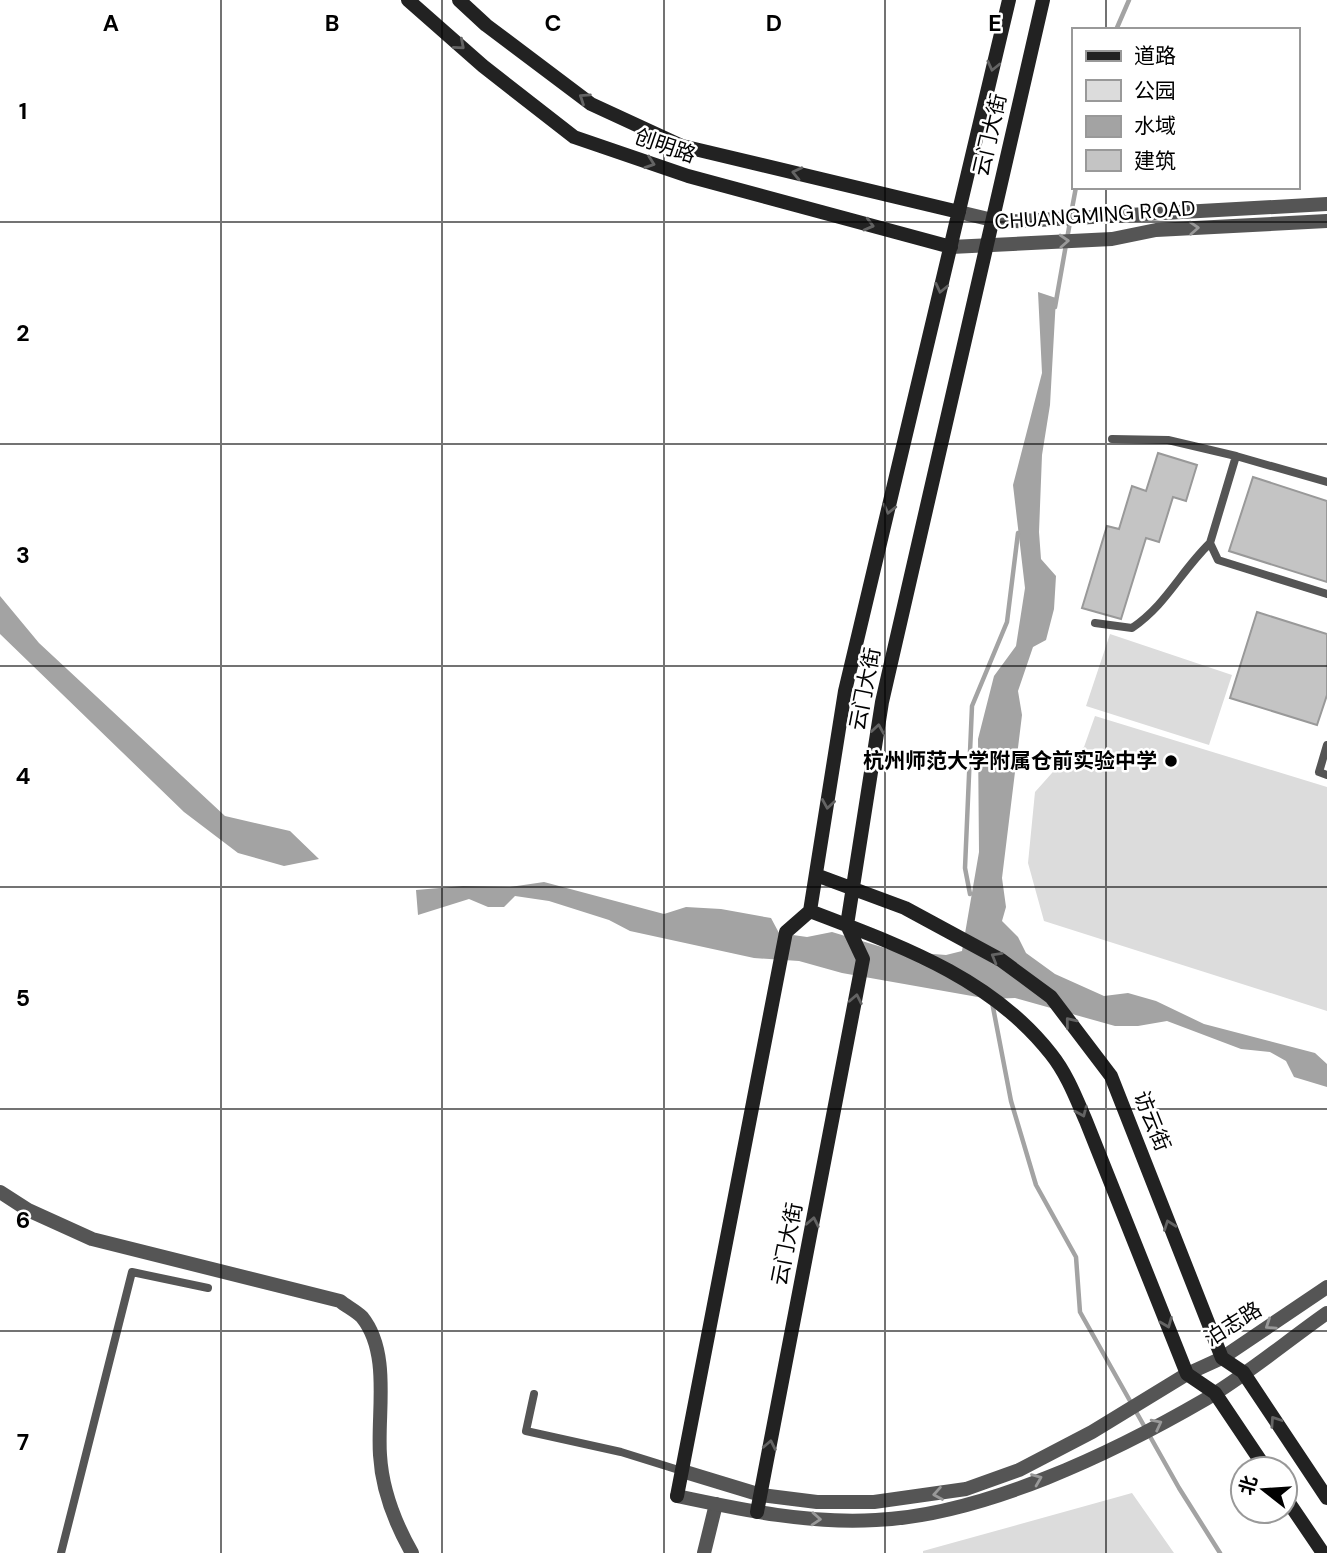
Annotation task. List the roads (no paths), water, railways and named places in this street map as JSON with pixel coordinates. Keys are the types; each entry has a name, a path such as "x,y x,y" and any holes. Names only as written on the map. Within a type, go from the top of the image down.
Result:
{"main road":[{"name":"创明路","path":"408,0 483,66 574,137 688,176 951,247"},
{"name":"创明路","path":"459,0 486,25 591,104 681,146 959,212"},
{"name":"云门大街","path":"810,911 845,691 1009,0"},
{"name":"云门大街","path":"757,1512 863,959 847,925 882,702 1043,0"},
{"name":"访云街","path":"816,875 913,913 1001,960 1051,997 1111,1076 1222,1358"},
{"path":"677,1496 786,932 810,911 907,947 946,967 1011,1012 1051,1054 1070,1084 1187,1374 1211,1396 1255,1455"},
{"path":"1222,1358 1243,1372 1327,1498"},
{"path":"1299,1517 1323,1553"}],"street":[{"name":"CHUANGMING ROAD","path":"959,212 992,220 1029,222 1327,204"},
{"name":"CHUANGMING ROAD","path":"951,247 1102,239 1156,230 1327,221"},
{"path":"0,1192 28,1210 92,1239 340,1301 361,1316 372,1336 378,1361 383,1480 402,1535 412,1553"},
{"name":"泊志路","path":"682,1471 761,1495 817,1502 874,1502 966,1489 1018,1470 1092,1432 1187,1374 1222,1358 1327,1287"},
{"name":"泊志路","path":"677,1496 757,1512 840,1521 925,1515 970,1505 1108,1450 1211,1396 1327,1312"},
{"path":"704,1553 716,1504"}],"lane":[{"path":"1112,439 1168,440 1327,482"},
{"path":"1095,623 1132,628 1149,616 1172,593 1189,563 1210,543 1236,456"},
{"path":"1210,543 1218,560 1327,594"},
{"path":"1327,745 1319,772 1327,775"},
{"path":"61,1553 132,1272 208,1289"},
{"path":"534,1394 526,1431 621,1452 682,1471"}],"water":[{"path":"1038,292 1056,298 1050,405 1042,455 1039,532 1041,559 1056,576 1054,609 1046,640 1033,647 1018,691 1022,715 1002,878 1006,907 1002,921 1018,937 1026,953 1055,974 1104,996 1128,993 1156,1001 1204,1024 1315,1053 1327,1064 1327,1087 1294,1077 1286,1061 1270,1052 1241,1049 1167,1021 1138,1026 1115,1026 1015,998 989,999 842,973 799,961 754,958 630,931 609,920 549,901 515,896 504,907 488,907 469,899 418,915 416,890 463,886 510,887 544,882 664,914 686,907 721,909 771,918 779,933 807,937 832,932 895,951 946,955 962,951 979,852 978,739 994,676 1016,646 1025,588 1013,485 1042,373"},
{"path":"0,596 39,643 225,816 290,831 319,859 284,866 238,853 184,812 0,634"}],"waterway":[{"path":"1117,28 1129,0"},
{"path":"1071,214 1076,189"},
{"path":"1055,307 1070,222"},
{"path":"970,894 965,868 972,706 1007,622 1018,533"},
{"path":"992,1002 1011,1101 1036,1185 1076,1257 1080,1312 1179,1488 1220,1553"}],"place":[{"name":"杭州师范大学附属仓前实验中学","path":"1171,761"}]}
